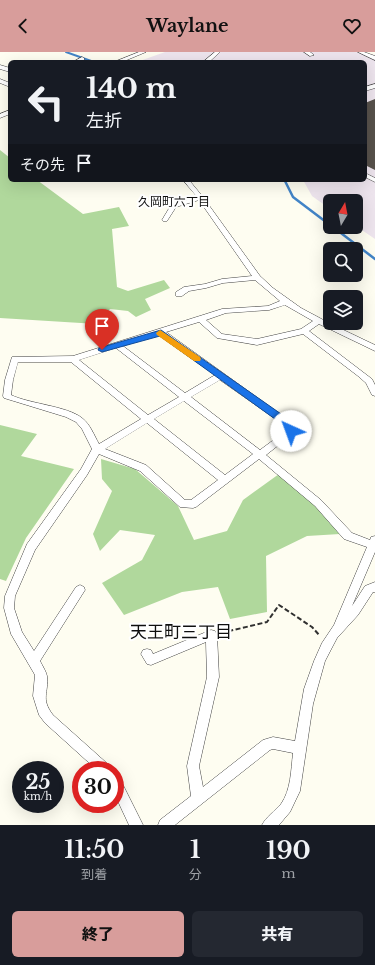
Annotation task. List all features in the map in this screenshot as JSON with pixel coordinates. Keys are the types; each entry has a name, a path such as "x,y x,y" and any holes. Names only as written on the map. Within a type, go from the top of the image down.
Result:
{"street":[{"path":"122,60 144,52"},
{"path":"208,60 218,52"},
{"path":"306,52 312,55"},
{"path":"360,52 375,58"},
{"path":"188,182 201,198 258,278 285,302 317,322 375,348"},
{"path":"165,220 173,206 201,198"},
{"path":"179,294 187,289 206,286 222,281 258,278"},
{"path":"161,333 291,426 291,431 193,504 183,504 142,468 97,449 85,427 79,420 69,415 7,396 9,380 15,359 73,359 161,333 226,311 269,308 285,302"},
{"path":"201,320 220,336 257,342 304,332 317,322"},
{"path":"304,332 361,374 369,382 375,393"},
{"path":"117,345 259,454 318,503 348,536 374,543 338,627 327,643 313,676 304,718 294,793 290,804 280,816 269,825"},
{"path":"73,359 224,480"},
{"path":"96,761 49,719 43,711 39,696 40,675 34,661 17,634 9,608 10,596 31,547 84,472 97,449 220,376"},
{"path":"338,627 353,613 369,589 375,587"},
{"path":"34,661 80,590"},
{"path":"147,654 151,660 211,635 214,677 193,766 198,798"},
{"path":"165,825 267,744 273,743 300,748"},
{"path":"124,800 136,825"}],"path":[{"path":"211,635 267,622 279,605 312,627 327,643"}],"shaded area":[{"path":"165,52 357,52 375,55 375,239 363,231 363,194 323,194 323,204 312,196 304,182 367,182 367,60 143,60"}],"green space":[{"path":"0,150 8,156 8,182 40,182 83,214 119,207 129,226 112,229 117,287 128,291 164,280 170,288 145,299 151,310 136,317 128,311 110,309 97,324 0,318"},
{"path":"0,425 37,434 21,456 74,469 26,538 6,581 0,579"},
{"path":"101,459 135,469 178,506 194,540 227,531 243,500 279,474 317,505 340,534 307,536 266,556 267,612 230,619 218,587 182,592 124,615 102,583 142,560 155,535 120,530 100,551 93,534 112,491 102,479"}],"building":[{"path":"375,99 375,170 367,166 367,102"}],"waterway":[{"path":"66,52 88,60"},
{"path":"286,182 293,197 323,220"},
{"path":"342,234 375,259"}],"slow traffic":[{"path":"160,333 197,359"}],"district":[{"name":"久岡町六丁目","path":"174,202"},
{"name":"天王町三丁目","path":"181,632"}],"route":[{"path":"102,350 161,333 291,426 291,431"}]}
